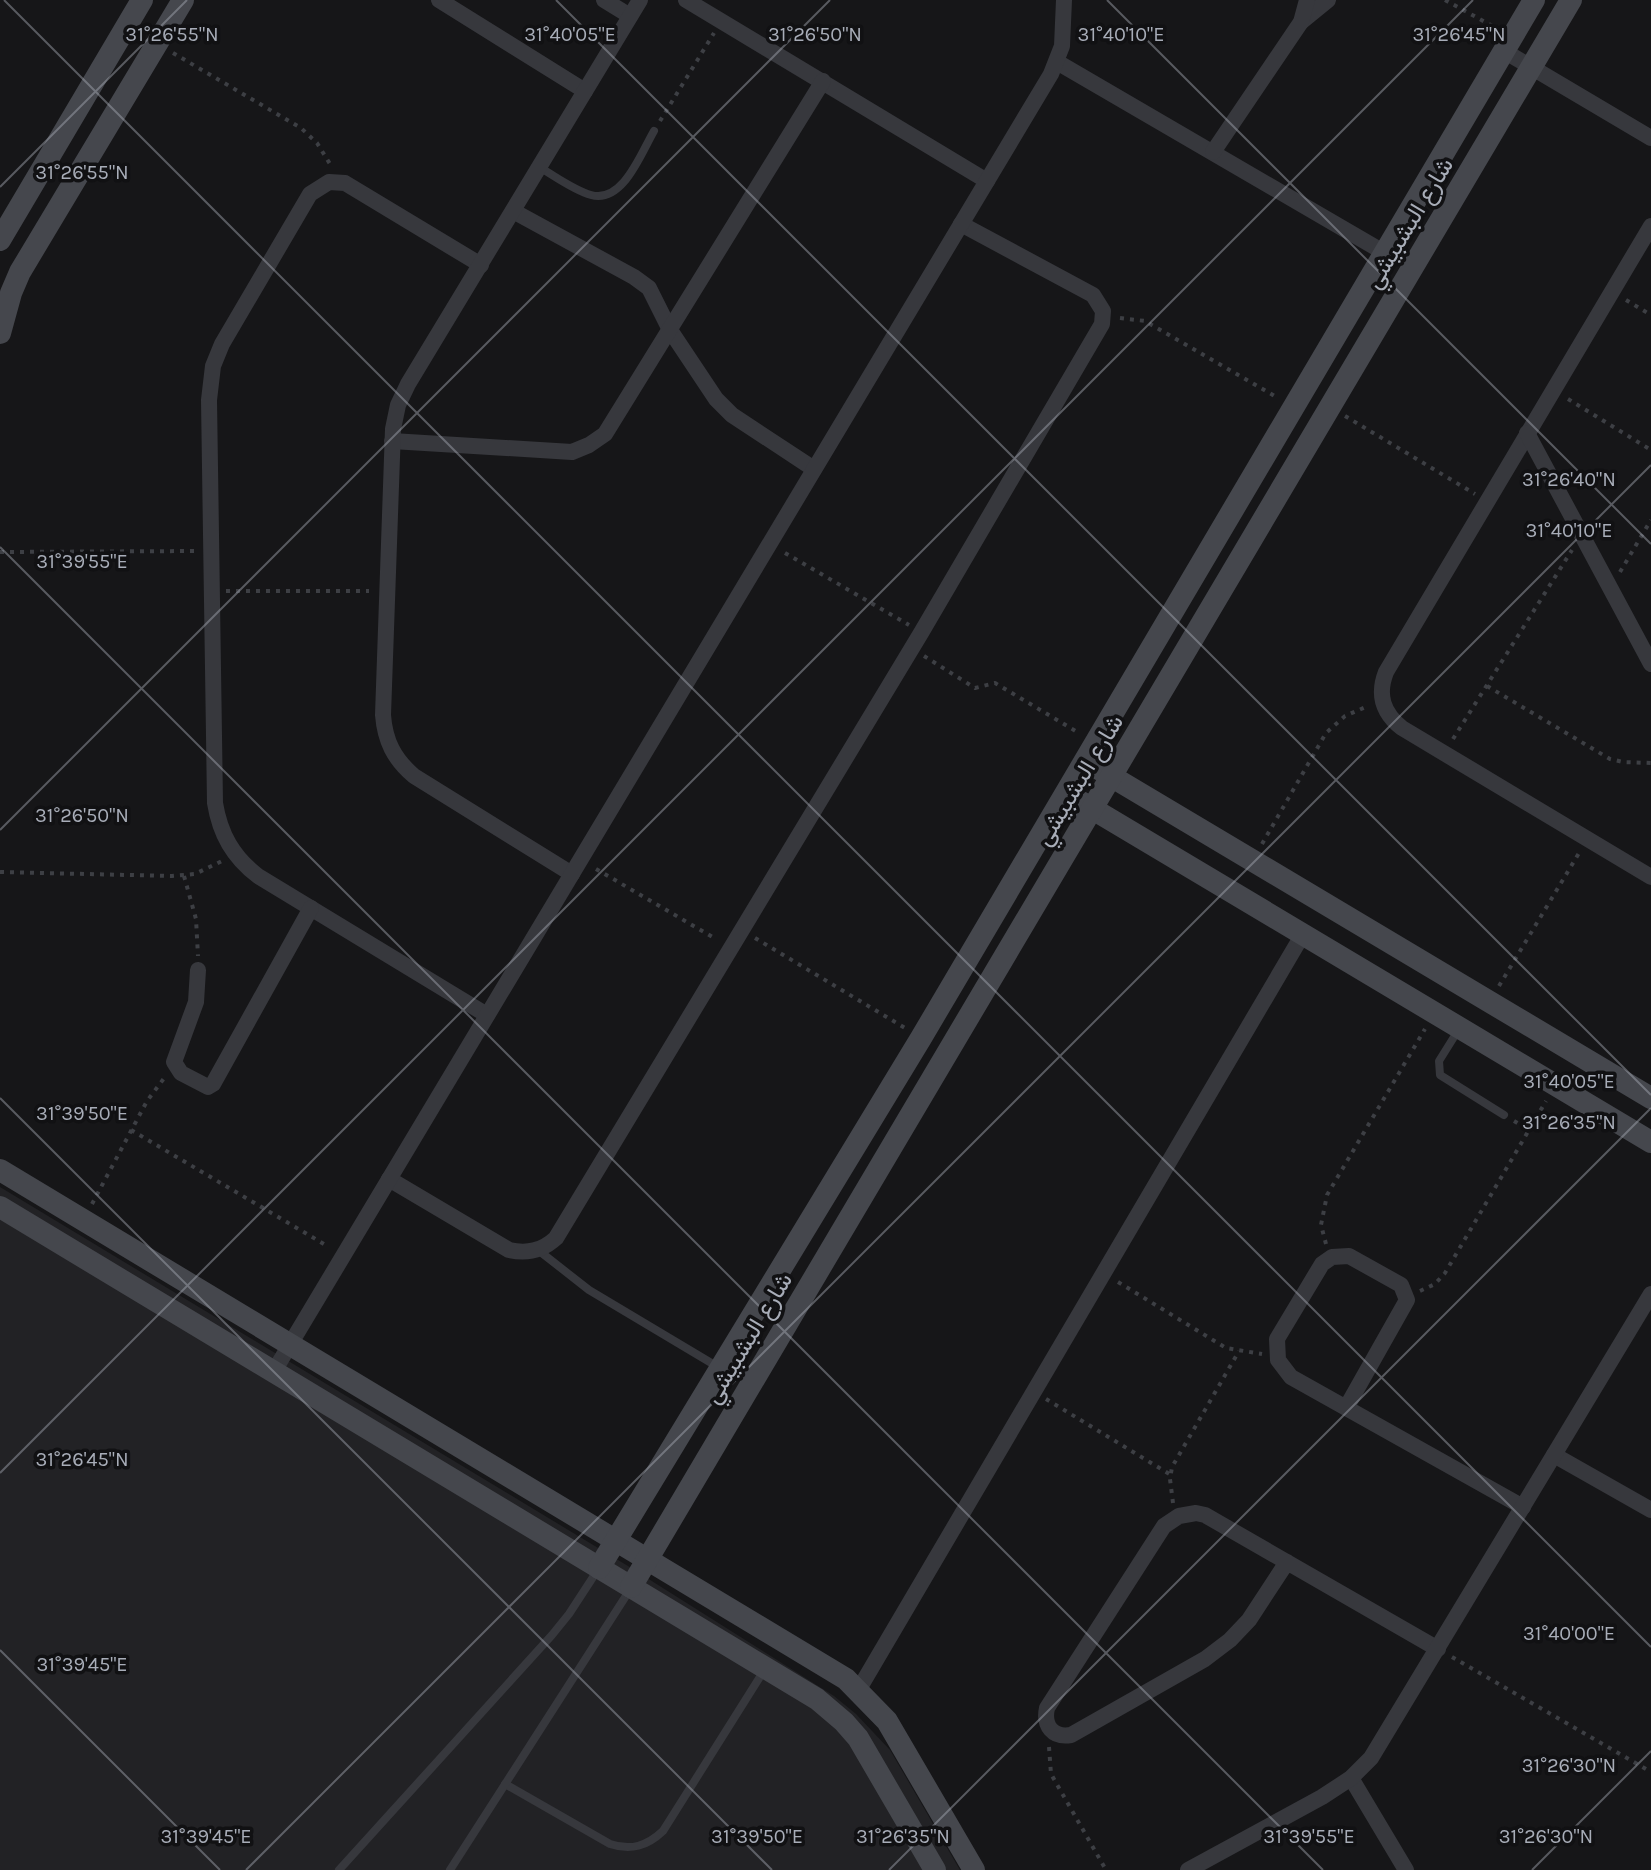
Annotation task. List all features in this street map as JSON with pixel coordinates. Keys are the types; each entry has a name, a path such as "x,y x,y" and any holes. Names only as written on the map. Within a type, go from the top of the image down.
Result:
{"street":[{"path":"0,240 142,0"},
{"path":"0,333 20,272 183,0"},
{"path":"439,0 585,91"},
{"path":"604,0 630,16"},
{"path":"576,867 414,776 394,755 388,742 383,715 392,441 395,417 403,395 640,0"},
{"path":"686,0 987,181"},
{"path":"273,1373 1057,62 1062,46 1064,0"},
{"path":"1301,22 1307,0"},
{"path":"1213,152 1301,22 1328,0"},
{"name":"شارع البشبيشي","path":"599,1568 921,1038 1534,0"},
{"name":"شارع البشبيشي","path":"631,1587 1571,0"},
{"path":"1508,44 1532,67 1651,138"},
{"path":"1057,62 1411,270"},
{"path":"392,441 572,452 605,434 823,81"},
{"path":"481,265 352,186 336,181 321,184 310,194 222,344 213,366 209,400 215,803 221,829 233,852 258,876 487,1015"},
{"path":"513,211 649,288 670,330 702,381 732,415 814,469"},
{"path":"389,1179 509,1250 538,1250 556,1238 743,931 1102,324 1103,311 1093,295 961,224"},
{"path":"1651,226 1382,682 1382,703 1393,721 1651,877"},
{"path":"1527,433 1651,664"},
{"path":"1090,752 1112,776 1651,1098"},
{"path":"1066,793 1651,1142"},
{"path":"198,970 196,1002 174,1058 175,1066 181,1073 206,1086 213,1084 311,908"},
{"path":"859,1689 1303,934"},
{"path":"0,1170 832,1669 859,1689 887,1721 974,1870"},
{"path":"0,1207 817,1699 858,1738 935,1870"},
{"path":"1346,1408 1406,1305 1406,1294 1396,1282 1349,1256 1332,1257 1322,1264 1277,1339 1281,1367 1291,1377 1346,1408 1523,1507"},
{"path":"1188,1870 1218,1863 1322,1797 1351,1778 1380,1746 1651,1294"},
{"path":"720,1369 750,1387"},
{"path":"1554,1455 1651,1510"},
{"path":"1287,1562 1249,1620 1218,1650 1071,1735 1054,1733 1046,1723 1047,1708 1164,1526 1179,1516 1205,1515 1287,1562 1438,1649"},
{"path":"1351,1778 1406,1870"}],"lane":[{"path":"539,167 587,194 606,195 621,185 654,131"},
{"path":"1460,1028 1439,1061 1440,1075 1504,1115"},
{"path":"538,1250 589,1290 720,1369"},
{"path":"339,1870 552,1635 599,1568"},
{"path":"450,1870 631,1587"},
{"path":"505,1784 610,1844 626,1848 645,1845 663,1831 765,1669"}],"path":[{"path":"1445,0 1508,44"},
{"path":"654,131 721,21"},
{"path":"156,44 301,128 323,152 336,181"},
{"path":"1612,292 1651,315"},
{"path":"1102,324 1124,317 1145,321 1294,407"},
{"path":"1553,390 1651,450"},
{"path":"1330,407 1487,501"},
{"path":"1610,588 1651,520"},
{"path":"1444,753 1582,534"},
{"path":"770,543 921,633"},
{"path":"0,552 211,551"},
{"path":"212,591 388,591"},
{"path":"911,649 975,688 995,683 1090,752"},
{"path":"1487,686 1610,759 1651,763"},
{"path":"1252,860 1326,733 1356,710 1382,703"},
{"path":"1490,1002 1588,839"},
{"path":"0,872 184,876 209,869 233,852"},
{"path":"576,867 732,948"},
{"path":"184,876 196,919 198,970"},
{"path":"743,931 921,1038"},
{"path":"1332,1257 1321,1225 1327,1195 1434,1013"},
{"path":"83,1220 160,1081 175,1066"},
{"path":"1406,1294 1428,1288 1445,1273 1556,1085"},
{"path":"131,1130 343,1255"},
{"path":"1104,1273 1226,1348 1277,1353"},
{"path":"1179,1516 1170,1491 1172,1467 1239,1351"},
{"path":"1034,1392 1171,1475"},
{"path":"1438,1649 1651,1772"},
{"path":"1054,1733 1049,1749 1051,1774 1106,1870"}],"shaded area":[{"path":"0,1187 628,1566 834,1696 890,1750 960,1870 0,1870"}]}
